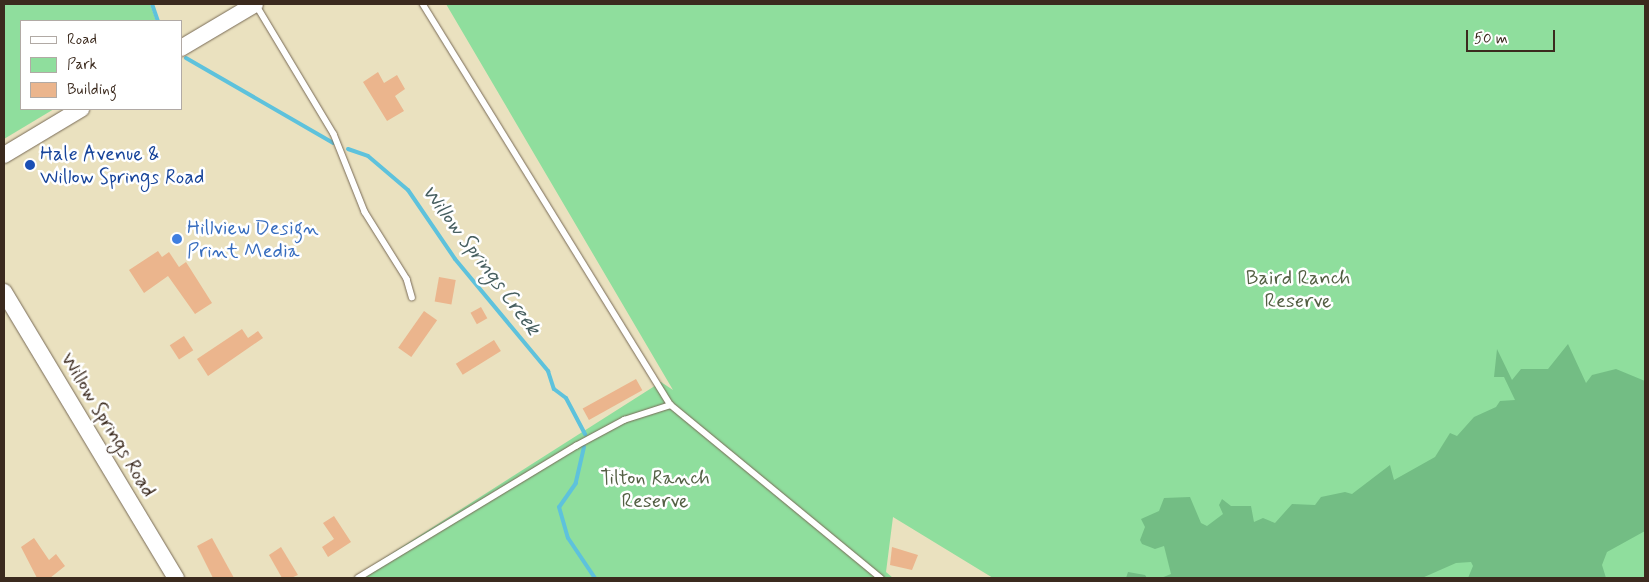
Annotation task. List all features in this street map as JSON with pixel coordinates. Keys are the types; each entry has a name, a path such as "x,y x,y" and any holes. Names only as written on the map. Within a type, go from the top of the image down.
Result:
{"street":[{"path":"182,47 255,4"},
{"path":"4,155 78,110"},
{"name":"Willow Springs Road","path":"4,292 176,578"}],"lane":[{"path":"255,4 334,134 365,212 406,279 412,297"},
{"path":"423,4 671,405 881,578"},
{"path":"358,578 576,446 624,420 671,405"}],"green space":[{"path":"4,4 150,4 156,20 20,20 20,110 52,110 4,139"},
{"name":"Baird Ranch Reserve","path":"446,4 1645,4 1645,578 993,578 893,517 886,572 893,578 353,578 661,382 673,390"},
{"path":"1568,344 1586,383 1592,375 1616,369 1645,381 1645,531 1607,552 1602,565 1606,578 1468,578 1473,566 1471,562 1456,563 1422,578 1161,578 1171,574 1164,546 1155,549 1142,544 1140,540 1145,527 1141,519 1159,511 1164,498 1190,497 1201,523 1207,526 1223,514 1219,505 1222,499 1231,506 1251,506 1254,522 1263,518 1275,523 1292,504 1315,505 1321,497 1345,492 1352,494 1390,465 1394,480 1435,457 1450,433 1457,436 1474,417 1496,407 1500,401 1515,400 1504,377 1494,377 1497,349 1512,380 1521,369 1548,369"},
{"path":"1128,572 1145,575 1147,578 1126,578"}],"building":[{"path":"378,72 384,83 397,75 405,89 395,96 404,111 387,121 363,82"},
{"path":"158,251 162,257 169,252 179,267 186,262 212,303 195,314 168,276 144,293 129,270"},
{"path":"439,277 456,280 451,305 435,302"},
{"path":"481,307 487,318 477,324 471,313"},
{"path":"424,311 437,320 411,357 398,348"},
{"path":"242,329 248,338 258,331 263,338 208,376 197,359"},
{"path":"184,336 193,350 179,360 170,345"},
{"path":"494,340 501,351 463,375 456,364"},
{"path":"636,379 642,390 589,420 583,409"},
{"path":"334,516 351,542 328,557 322,547 334,539 323,523"},
{"path":"34,538 49,560 56,554 65,566 50,578 37,578 21,547"},
{"path":"212,538 234,578 213,578 197,546"},
{"path":"281,547 298,575 291,578 282,578 269,555"},
{"path":"892,547 918,555 912,570 890,565"}],"waterway":[{"name":"Willow Springs Creek","path":"152,4 158,20"},
{"name":"Willow Springs Creek","path":"186,58 333,143"},
{"name":"Willow Springs Creek","path":"348,149 368,156 408,190 455,259 548,371 554,389 566,398 585,434"},
{"name":"Willow Springs Creek","path":"584,447 576,483 559,507 568,538 595,578"}],"place":[{"name":"Hale Avenue & Willow Springs Road","path":"30,165"},
{"name":"Hillview Design Print Media","path":"177,239"}],"park label":[{"name":"Tilton Ranch Reserve","path":"655,490"}]}
